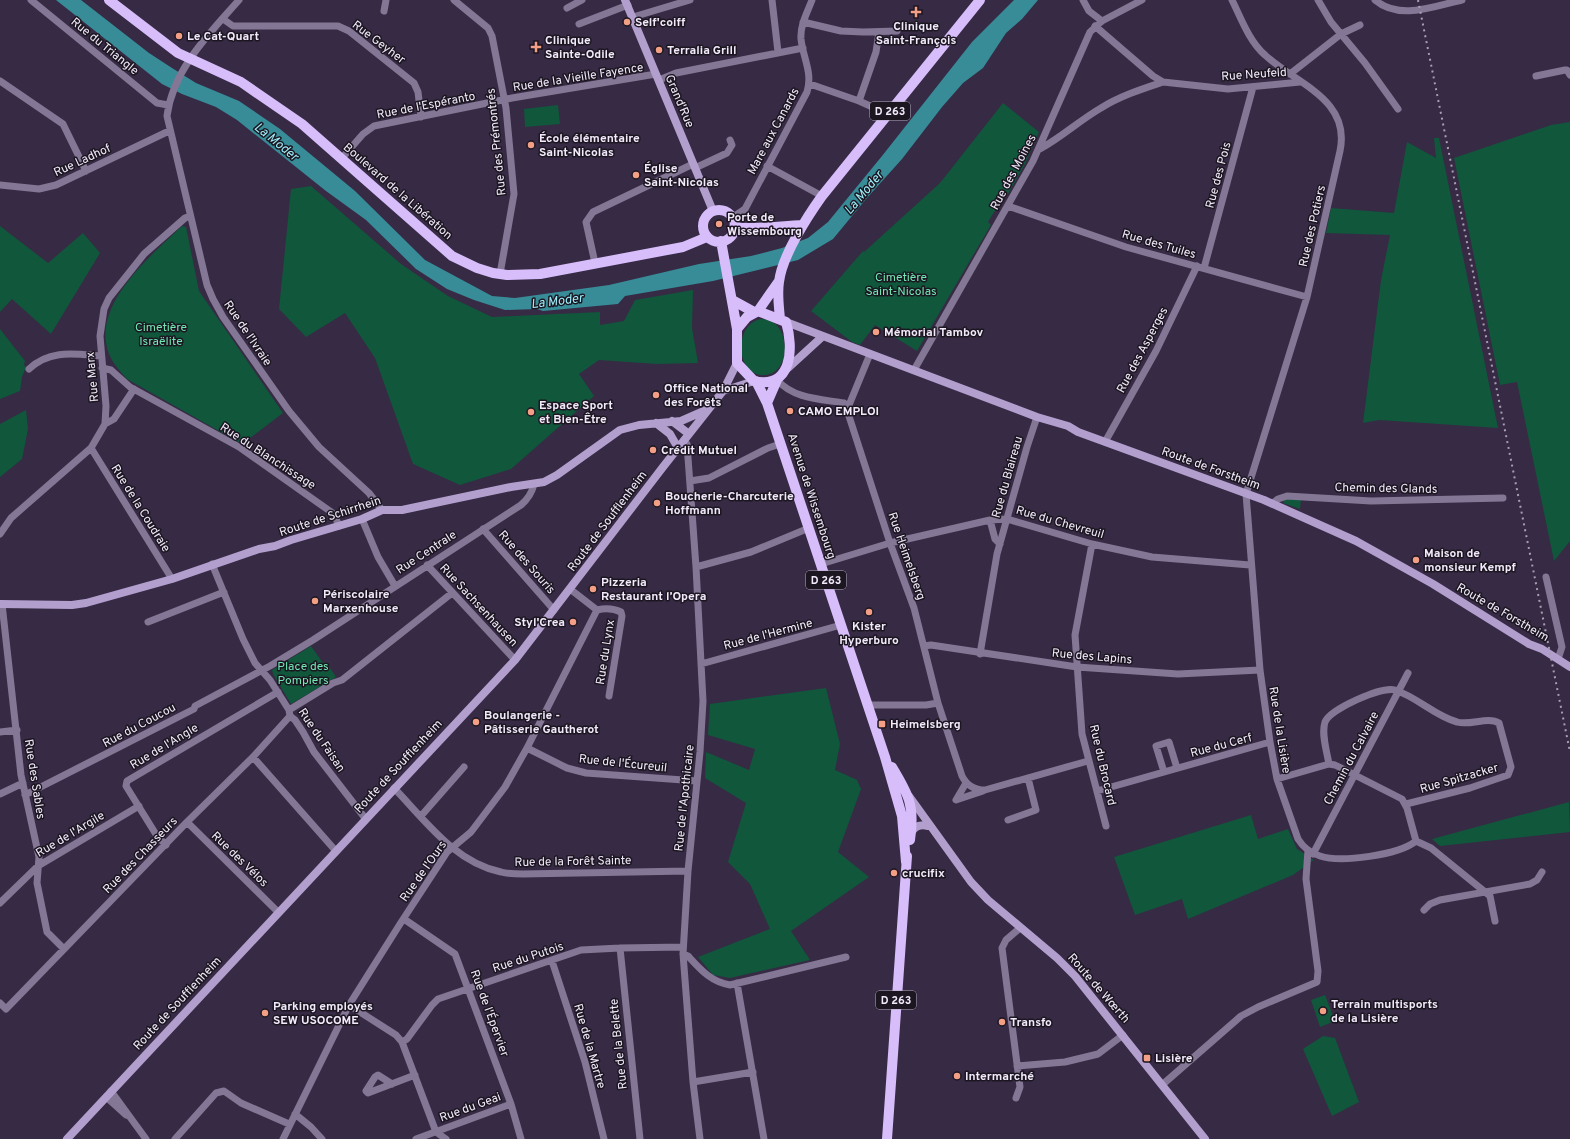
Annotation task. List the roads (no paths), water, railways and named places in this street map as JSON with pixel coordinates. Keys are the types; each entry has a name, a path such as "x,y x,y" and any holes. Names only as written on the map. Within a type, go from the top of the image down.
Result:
{"main road":[{"name":"Boulevard de la Libération","path":"109,0 178,53 241,82 302,124 452,256 477,268 500,274 540,274 683,247 707,237"},
{"name":"D 263","path":"756,312 779,279 797,235 822,196 980,0"},
{"path":"733,223 730,236 721,241 716,241 707,237 703,227 703,222 713,211 724,211 733,223 754,229 803,224"},
{"path":"721,241 737,329 738,363 755,381 777,380"},
{"name":"D 263","path":"779,279 778,297 783,321"},
{"path":"731,296 756,312 783,321 789,332 788,368 777,380 767,403"},
{"path":"737,329 747,317 756,312"},
{"name":"Avenue de Wissembourg","path":"755,381 767,403 893,784 908,818 910,837 906,862"},
{"name":"Avenue de Wissembourg","path":"885,756 908,794 906,862 888,1139"}],"street":[{"name":"Rue du Triangle","path":"30,0 157,103 168,105"},
{"path":"168,105 183,70 190,58 239,0"},
{"path":"384,11 386,0"},
{"name":"Rue des Prémontrés","path":"454,0 488,28 492,36 503,100 514,194 500,274"},
{"path":"567,8 582,0"},
{"path":"633,17 690,0"},
{"path":"772,0 778,52"},
{"name":"Mare aux Canards","path":"733,223 744,209 810,84 809,73 802,48 801,35 803,22 812,0"},
{"path":"1083,0 1088,11 1102,21"},
{"name":"Rue des Moines","path":"914,370 1040,149 1088,36 1095,26 1102,21 1142,0"},
{"name":"Rue des Potiers","path":"1232,0 1253,41 1264,55 1319,95 1333,109 1340,125 1342,136 1340,151 1307,297 1246,494"},
{"path":"1318,0 1341,34 1365,63 1398,109"},
{"path":"1375,0 1390,9 1400,12 1462,0"},
{"path":"579,24 626,3"},
{"name":"Grand'Rue","path":"626,3 713,211"},
{"name":"Rue Geyher","path":"223,19 233,26 338,26 349,31 414,83 418,92 421,117"},
{"path":"803,22 841,31 897,32"},
{"path":"1290,74 1341,34 1360,25"},
{"name":"Rue Neufeld","path":"1095,26 1153,76 1163,82"},
{"path":"859,101 876,52 879,32"},
{"name":"Rue de la Vieille Fayence","path":"503,100 657,77 802,48"},
{"path":"1536,76 1567,70 1570,76"},
{"path":"0,81 63,124 86,171"},
{"name":"Rue Neufeld","path":"1040,149 1060,137 1100,108 1134,91 1163,82 1220,88 1253,87 1300,82"},
{"path":"810,84 859,101 888,114"},
{"name":"Rue des Pois","path":"1200,267 1253,87"},
{"name":"Rue de l'Espéranto","path":"342,158 363,134 374,126 503,100"},
{"name":"Rue de l'Ivraie","path":"168,105 166,116 169,131 207,285 223,317 299,423 320,448 369,493 382,510"},
{"name":"Rue Ladhof","path":"0,185 39,189 56,185 169,131"},
{"path":"595,263 586,222 593,212 694,166 727,153 732,145 730,140"},
{"path":"767,166 822,196"},
{"name":"Rue des Tuiles","path":"1008,206 1126,247 1307,297"},
{"name":"Rue Marx","path":"1,531 11,518 40,491 91,448 105,424 106,406 101,356 101,321 109,298 144,254 185,218 190,216"},
{"name":"Rue des Asperges","path":"1105,442 1156,351 1200,267"},
{"name":"Route de Forstheim","path":"783,321 1037,417 1068,426 1078,432 1272,504 1356,541 1433,584 1529,644 1538,647 1570,667"},
{"path":"788,368 823,336"},
{"path":"29,369 40,360 64,352 101,356"},
{"path":"777,380 786,389 799,395 844,403 848,406 870,354"},
{"name":"Route de Soufflenheim","path":"67,1139 365,818 515,660 723,391 738,363"},
{"name":"Rue du Blanchissage","path":"102,368 111,370 134,389 239,447 334,514 339,526"},
{"path":"723,391 755,381"},
{"path":"105,424 114,419 134,389"},
{"name":"Rue Heimelsberg","path":"848,406 848,414 890,544 914,608 938,703 962,776 966,783"},
{"name":"Route de Schirrhein","path":"1,604 72,605 172,579 259,548 275,546 362,519 382,510 402,510 505,488 544,482 557,476 620,430 639,425 681,421 708,409"},
{"name":"Rue du Blaireau","path":"980,654 1000,544 1027,447 1037,417"},
{"path":"672,421 686,437"},
{"path":"656,423 670,434 678,448 688,458"},
{"name":"Rue de l'Apothicaire","path":"686,437 696,567 703,701 688,871 683,951 693,1082 700,1139"},
{"path":"690,481 709,478 768,448 780,444"},
{"name":"Rue de la Coudraie","path":"91,448 172,579"},
{"name":"Rue Centrale","path":"261,670 313,640 527,500 532,492 534,484"},
{"name":"Rue de la Lisière","path":"1246,494 1250,565 1260,670 1270,742 1277,779 1296,834 1301,843 1310,852"},
{"name":"Chemin des Glands","path":"1272,504 1278,499 1287,496 1371,501 1502,498"},
{"path":"362,519 378,557 395,586"},
{"name":"Rue du Chevreuil","path":"821,564 890,544 990,520 1007,519 1092,544 1152,557 1250,565"},
{"name":"Rue du Blaireau","path":"990,520 996,539 1000,544"},
{"name":"Rue des Souris","path":"483,528 554,610"},
{"path":"696,567 751,552 809,528"},
{"name":"Rue du Brocard","path":"1092,544 1075,635 1082,734 1106,826"},
{"name":"Rue du Faisan","path":"212,564 243,639 255,663 266,674 278,692 289,713 303,732 314,752 365,818"},
{"name":"Rue Sachsenhausen","path":"427,565 515,660"},
{"path":"1546,577 1562,647 1558,659"},
{"path":"570,589 597,610"},
{"path":"148,622 224,592"},
{"name":"Rue des Chasseurs","path":"0,1003 6,1009 187,822 253,757 289,713 334,683 342,680 452,593"},
{"name":"Rue des Sables","path":"1,604 23,783 39,857 37,883 47,932 64,949"},
{"name":"Rue du Lynx","path":"597,610 603,608 616,610 621,612 622,616 609,696"},
{"name":"Rue de l'Ours","path":"282,1139 350,1005 404,919 452,848 471,832 501,793 527,748 597,610"},
{"name":"Rue de l'Hermine","path":"701,664 841,625"},
{"name":"Rue des Lapins","path":"924,646 931,645 980,654 1078,667 1178,674 1260,670"},
{"name":"Rue du Coucou","path":"25,795 180,717 194,709 196,706 261,670"},
{"name":"Chemin du Calvaire","path":"1310,852 1355,774 1408,672"},
{"name":"Rue Spitzacker","path":"1329,764 1324,727 1329,715 1379,691 1390,689 1398,692 1457,722 1498,722 1502,728 1511,766 1509,774 1501,778 1406,804"},
{"name":"Rue de l'Angle","path":"166,845 157,836 126,786 127,781 278,692"},
{"path":"868,705 926,705 938,703"},
{"path":"0,732 17,730"},
{"name":"Rue du Cerf","path":"1164,772 1156,746 1169,742 1177,768"},
{"name":"Rue du Cerf","path":"1097,790 1270,742"},
{"name":"Rue de l'Écureuil","path":"527,748 567,768 586,773 697,781"},
{"path":"253,757 336,850"},
{"path":"985,790 978,789 966,783 956,800 985,790 1088,761"},
{"path":"1277,779 1329,764 1341,766 1400,798 1406,804 1416,841 1431,848 1490,896 1495,921"},
{"path":"421,816 464,767"},
{"path":"1008,820 1036,810 1028,778"},
{"path":"0,794 23,783"},
{"name":"Rue de la Forêt Sainte","path":"394,788 442,840 452,848 474,862 500,872 522,874 688,871"},
{"name":"Route de Wœrth","path":"908,794 971,882 988,900 1057,958 1075,976 1205,1139"},
{"name":"Rue de l'Argile","path":"0,903 38,866 139,806"},
{"path":"908,818 920,814 924,817"},
{"path":"908,818 931,827"},
{"name":"Rue des Vélos","path":"187,822 278,912"},
{"path":"910,837 912,831 917,826 921,825 931,827"},
{"path":"1162,1085 1241,1016 1258,1006 1316,982 1318,971 1306,879 1310,852 1330,858 1360,857 1403,849 1416,841"},
{"path":"1424,910 1430,904 1440,900 1530,884 1537,880 1542,872"},
{"name":"Rue de l'Épervier","path":"404,919 451,950 458,960 512,1104 522,1139"},
{"path":"1016,1098 1020,1087 1002,948 1006,940 1020,928"},
{"name":"Rue du Putois","path":"402,1042 407,1039 432,1005 438,1000 581,950 620,948 683,951"},
{"name":"Rue de la Belette","path":"620,948 640,1139"},
{"path":"683,951 709,978 719,983 730,984 846,957"},
{"name":"Rue de la Martre","path":"552,961 585,1062 604,1139"},
{"path":"737,983 764,1139"},
{"path":"350,1005 396,1035 402,1042 415,1075 435,1135"},
{"path":"1017,1066 1065,1062 1098,1054 1123,1035"},
{"path":"693,1082 753,1072"},
{"path":"392,1084 415,1075"},
{"path":"175,1139 216,1093 224,1091 241,1103 289,1124"},
{"path":"108,1094 136,1124 146,1139"},
{"name":"Rue du Geai","path":"416,1139 435,1135 512,1104"},
{"path":"295,1114 311,1127 322,1139"},
{"name":"Rue du Geai","path":"435,1135 446,1139"}],"water":[{"name":"La Moder","path":"56,0 81,0 149,53 172,68 196,83 239,101 280,129 355,191 425,260 492,296 515,298 609,285 699,264 751,256 782,248 808,238 828,222 972,42 1014,0 1038,0 1022,19 1006,33 983,68 963,83 942,107 902,159 833,239 798,260 713,281 625,296 618,304 543,311 537,309 505,310 447,289 416,269 366,220 326,191 237,120 216,107 182,94 162,84"}],"railway":[{"path":"1418,0 1570,752"}],"place":[{"name":"Clinique Saint-François","path":"916,12"},
{"name":"Self'coiff","path":"627,22"},
{"name":"Le Cat-Quart","path":"179,36"},
{"name":"Clinique Sainte-Odile","path":"536,47"},
{"name":"Terralia Grill","path":"659,50"},
{"name":"École élémentaire Saint-Nicolas","path":"531,145"},
{"name":"Église Saint-Nicolas","path":"636,175"},
{"name":"Porte de Wissembourg","path":"719,224"},
{"name":"Mémorial Tambov","path":"876,332"},
{"name":"Office National des Forêts","path":"656,395"},
{"name":"CAMO EMPLOI","path":"790,411"},
{"name":"Espace Sport et Bien-Être","path":"531,412"},
{"name":"Crédit Mutuel","path":"653,450"},
{"name":"Boucherie-Charcuterie Hoffmann","path":"657,503"},
{"name":"Maison de monsieur Kempf","path":"1416,560"},
{"name":"Pizzeria Restaurant l’Opera","path":"593,589"},
{"name":"Périscolaire Marxenhouse","path":"315,601"},
{"name":"Kister Hyperburo","path":"869,612"},
{"name":"Styl'Crea","path":"573,622"},
{"name":"Boulangerie - Pâtisserie Gautherot","path":"476,722"},
{"name":"Heimelsberg","path":"882,724"},
{"name":"crucifix","path":"894,873"},
{"name":"Terrain multisports de la Lisière","path":"1323,1011"},
{"name":"Parking employés SEW USOCOME","path":"265,1013"},
{"name":"Transfo","path":"1002,1022"},
{"name":"Lisière","path":"1147,1058"},
{"name":"Intermarché","path":"957,1076"}],"park label":[{"name":"Cimetière Saint-Nicolas","path":"901,284"},
{"name":"Cimetière Israëlite","path":"161,334"},
{"name":"Place des Pompiers","path":"303,673"}]}
